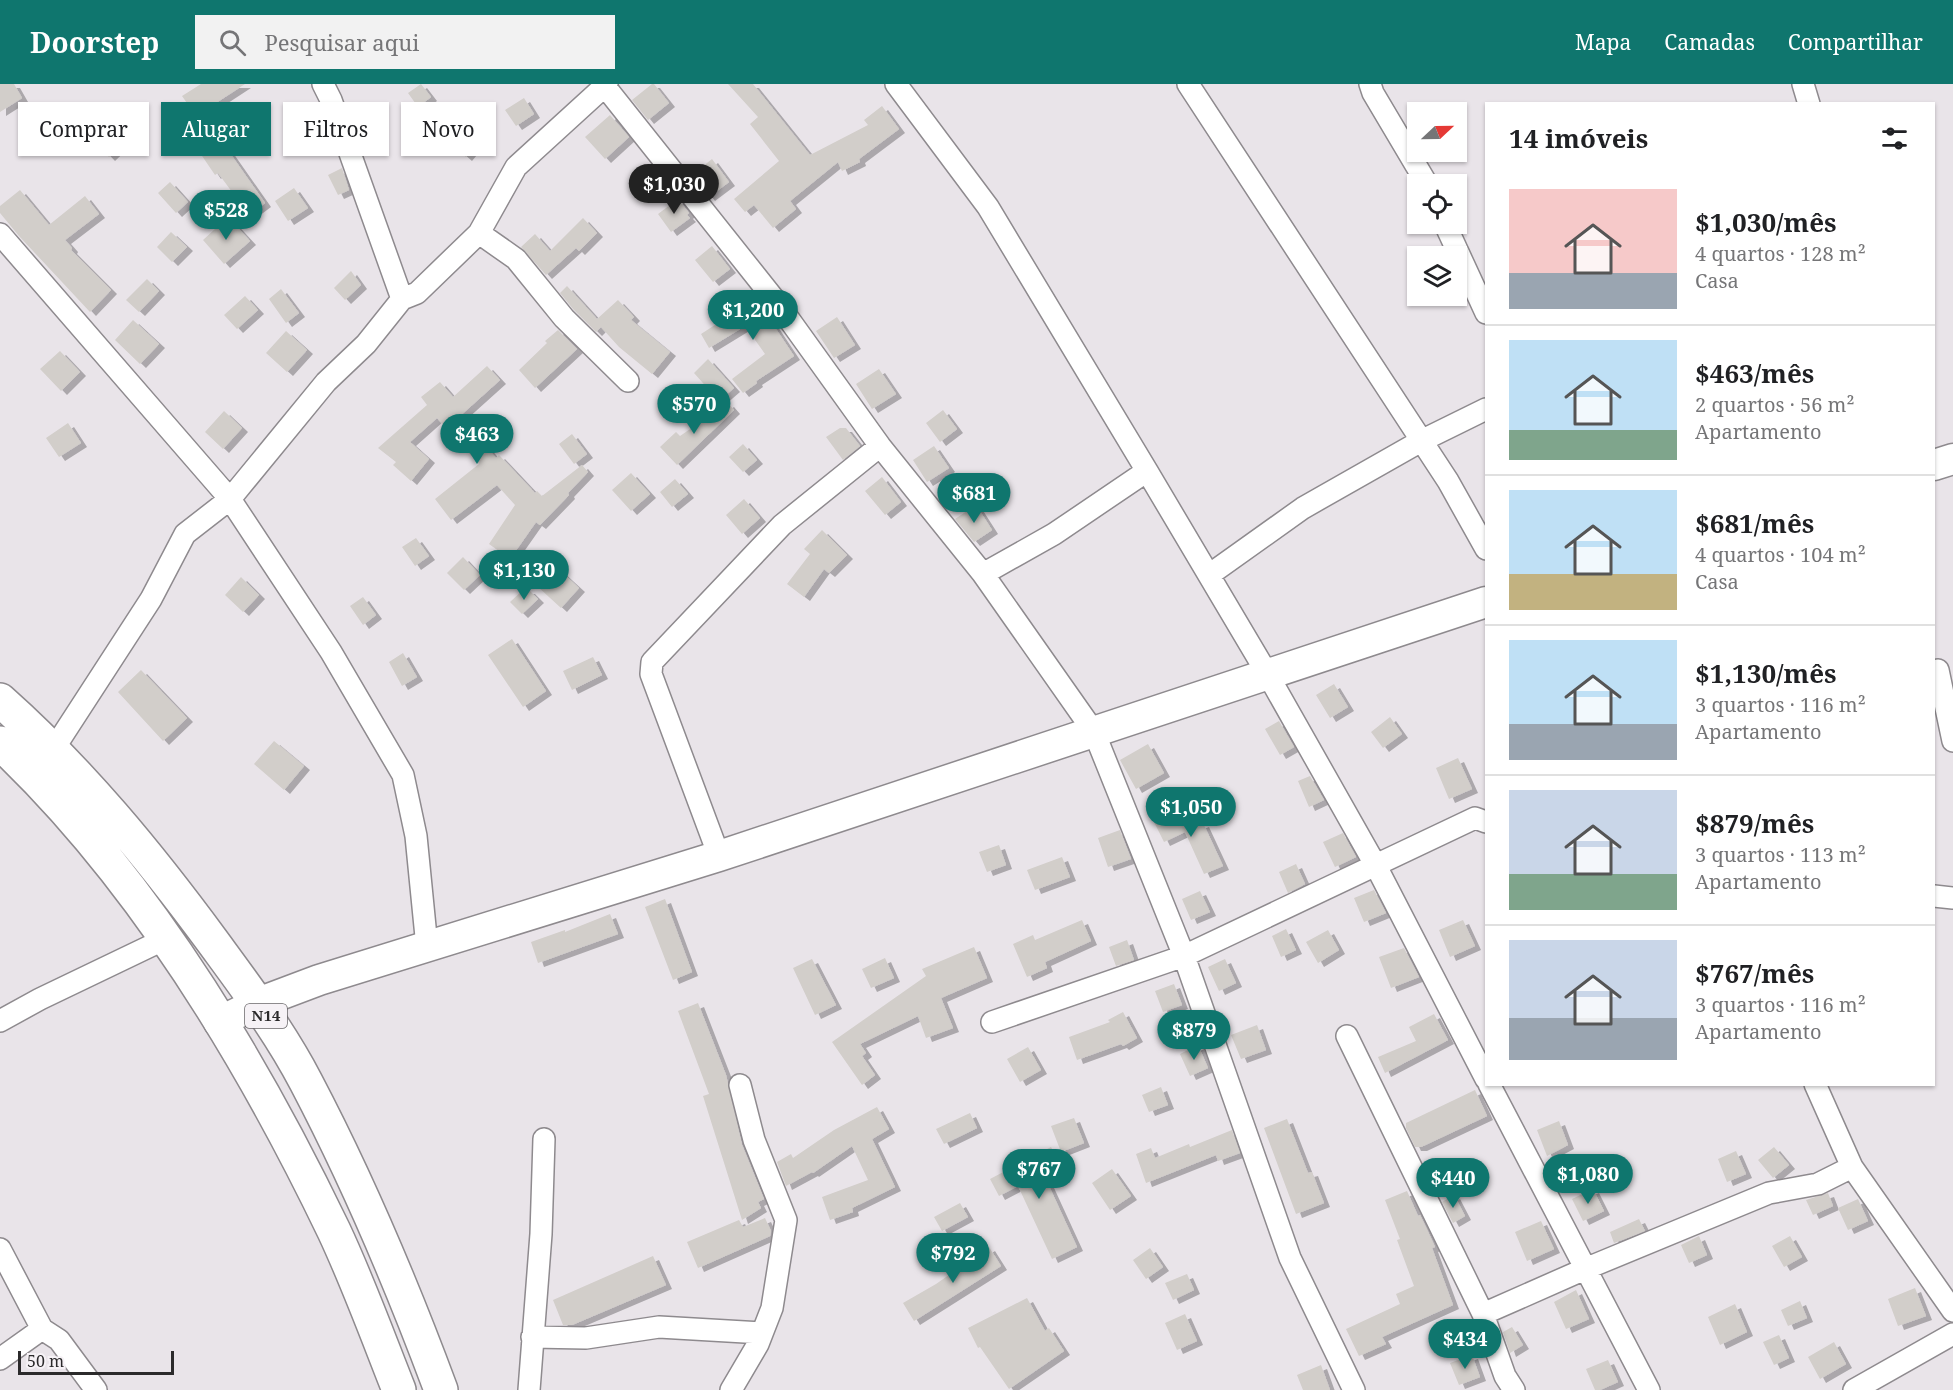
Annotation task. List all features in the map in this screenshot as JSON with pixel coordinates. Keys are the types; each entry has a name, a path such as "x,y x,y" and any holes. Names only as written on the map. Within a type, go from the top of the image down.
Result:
{"main road":[{"name":"N14","path":"0,700 35,731 109,810 180,897 258,1003 306,1081 357,1186 420,1333 441,1390"},
{"name":"N14","path":"0,743 99,849 165,939 219,1022 292,1148 335,1233 399,1390"}],"street":[{"path":"323,84 332,100 402,299"},
{"path":"896,84 988,207 1209,575 1376,866 1485,1077"},
{"path":"1188,84 1448,481 1485,547"},
{"path":"1370,84 1373,93 1421,174"},
{"path":"1803,84 1808,102"},
{"path":"53,750 151,599 185,534 231,499 326,382 366,344 402,299 417,293 478,233 516,167 605,85 778,304 880,446 983,574 1094,732 1184,956 1290,1258 1354,1390"},
{"path":"478,233 516,259 564,318 628,381"},
{"path":"0,234 231,499 331,652 403,775 416,836 427,947"},
{"path":"1450,234 1485,311"},
{"path":"1209,575 1303,508 1421,441 1485,409"},
{"path":"719,856 651,674 652,662 782,525 880,446"},
{"path":"1935,465 1953,459"},
{"path":"983,574 1054,534 1147,471"},
{"path":"219,1022 258,1003 319,980 719,856 1485,603"},
{"path":"1941,671 1953,741"},
{"path":"992,1022 1184,956 1475,818 1485,822"},
{"path":"1935,896 1953,898"},
{"path":"0,1022 40,999 165,939"},
{"path":"1347,1036 1482,1314 1505,1376 1514,1390"},
{"path":"731,1390 762,1333 772,1308 786,1220 754,1140 740,1085"},
{"path":"1490,1086 1649,1390"},
{"path":"1816,1086 1852,1167 1953,1311"},
{"path":"529,1390 541,1233 544,1139"},
{"path":"1482,1314 1769,1193 1818,1185 1852,1167"},
{"path":"0,1249 42,1329 59,1340 96,1390"},
{"path":"532,1336 585,1338 659,1327 762,1333"},
{"path":"0,1359 42,1329"},
{"path":"1854,1390 1953,1334"}],"building":[{"path":"0,84 14,84 22,98 0,112"},
{"path":"201,84 245,84 217,102 186,102 182,96"},
{"path":"421,84 431,97 424,102 414,102 408,93"},
{"path":"652,84 669,103 648,120 632,100"},
{"path":"728,84 753,84 810,155 868,125 864,120 882,106 899,129 859,159 860,162 842,171 838,162 790,201 796,209 773,228 754,205 745,212 734,199 779,161 750,124 758,117"},
{"path":"524,98 534,114 516,126 505,110"},
{"path":"610,115 629,137 605,159 585,137"},
{"path":"202,156 232,156 265,203 249,215 218,173 215,175"},
{"path":"712,159 729,182 709,197 692,175"},
{"path":"342,168 349,190 338,195 328,175"},
{"path":"170,182 188,202 176,213 158,193"},
{"path":"294,188 308,208 288,221 275,201"},
{"path":"20,190 49,225 85,196 99,214 65,240 72,248 71,250 111,290 90,312 0,213 0,206"},
{"path":"678,199 689,213 687,215 690,218 671,232 658,214"},
{"path":"228,217 250,241 224,264 203,240"},
{"path":"583,218 597,233 579,251 576,248 546,275 521,247 535,234 550,251"},
{"path":"171,232 187,247 172,262 157,247"},
{"path":"712,246 730,269 713,282 695,260"},
{"path":"351,271 361,285 345,300 334,288"},
{"path":"147,279 159,291 139,312 126,300"},
{"path":"567,286 597,319 618,300 634,317 631,320 670,352 652,374 619,347 601,327 596,332 573,309 560,293"},
{"path":"281,289 299,313 286,323 269,299"},
{"path":"245,296 258,310 237,329 224,315"},
{"path":"755,296 772,318 770,320 794,356 756,381 757,383 743,393 732,379 765,354 745,326 709,348 701,334"},
{"path":"837,317 855,345 834,358 816,331"},
{"path":"133,320 159,344 140,364 115,340"},
{"path":"558,330 577,349 535,388 519,370"},
{"path":"286,331 307,350 287,372 266,353"},
{"path":"60,351 80,372 61,391 40,369"},
{"path":"708,359 734,388 719,401 694,373"},
{"path":"487,366 500,380 460,416 496,458 499,455 535,493 537,491 542,496 582,465 588,472 540,525 536,522 510,559 489,544 515,505 497,485 451,520 435,499 479,464 437,418 410,442 429,459 411,481 393,465 396,462 378,448 427,405 421,397 440,382 453,397"},
{"path":"879,369 896,394 872,409 856,384"},
{"path":"728,403 734,410 677,465 660,447 676,432 680,436"},
{"path":"943,410 957,429 940,442 926,423"},
{"path":"224,411 242,428 223,449 205,432"},
{"path":"68,423 81,443 59,457 46,438"},
{"path":"840,428 846,428 860,446 843,460 826,437"},
{"path":"572,434 587,454 574,464 559,444"},
{"path":"743,444 757,460 743,472 729,457"},
{"path":"934,446 949,468 927,482 913,460"},
{"path":"631,473 650,494 631,511 612,490"},
{"path":"882,477 901,502 885,515 865,491"},
{"path":"675,479 688,494 672,507 660,492"},
{"path":"744,499 760,518 742,534 726,515"},
{"path":"976,505 992,530 974,542 955,519"},
{"path":"822,530 847,555 829,573 824,569 804,597 787,584 810,554 804,549"},
{"path":"416,538 429,556 415,566 402,547"},
{"path":"463,557 480,575 464,590 447,573"},
{"path":"556,567 579,588 561,608 538,587"},
{"path":"241,577 259,595 243,612 225,595"},
{"path":"523,590 529,590 538,599 522,614 510,602"},
{"path":"363,597 376,615 363,625 350,606"},
{"path":"512,639 546,691 523,707 488,655"},
{"path":"403,653 417,677 402,686 389,662"},
{"path":"593,657 602,675 572,690 563,671"},
{"path":"141,670 187,718 163,741 118,692"},
{"path":"1334,684 1348,707 1330,718 1316,695"},
{"path":"1390,717 1402,734 1383,748 1371,732"},
{"path":"1279,721 1294,747 1280,755 1265,729"},
{"path":"274,741 304,766 284,790 254,764"},
{"path":"1148,744 1164,773 1136,789 1120,760"},
{"path":"1458,758 1472,789 1449,799 1436,768"},
{"path":"1310,776 1324,800 1309,807 1298,781"},
{"path":"1186,807 1196,826 1203,823 1223,866 1204,874 1185,832 1164,842 1154,822"},
{"path":"1120,830 1131,859 1108,867 1098,838"},
{"path":"1343,833 1356,857 1335,867 1323,842"},
{"path":"999,845 1006,865 987,872 979,852"},
{"path":"1062,857 1070,877 1035,890 1027,870"},
{"path":"1296,864 1305,884 1288,893 1279,872"},
{"path":"1374,890 1386,913 1364,922 1354,898"},
{"path":"1200,891 1210,912 1191,920 1182,899"},
{"path":"665,899 692,972 673,980 645,907"},
{"path":"610,914 618,934 538,963 531,942 565,930 565,932"},
{"path":"1082,920 1091,941 1045,962 1047,968 1027,977 1013,944 1033,935 1035,940"},
{"path":"1463,920 1475,946 1450,957 1439,930"},
{"path":"1286,929 1296,950 1281,957 1272,936"},
{"path":"1328,930 1339,950 1318,963 1306,942"},
{"path":"1127,940 1134,960 1116,966 1109,947"},
{"path":"974,947 987,978 941,998 953,1028 926,1038 918,1016 860,1044 866,1053 862,1056 875,1075 862,1085 832,1042 926,976 922,969"},
{"path":"1404,948 1419,977 1391,988 1379,957"},
{"path":"885,958 894,978 871,988 862,969"},
{"path":"812,959 836,1005 815,1015 793,968"},
{"path":"1225,959 1236,983 1219,991 1208,967"},
{"path":"1174,984 1182,1005 1163,1012 1155,991"},
{"path":"698,1003 726,1075 742,1145 764,1199 758,1202 761,1208 742,1220 703,1096 709,1094 678,1011"},
{"path":"1123,1012 1137,1038 1123,1046 1121,1044 1077,1060 1069,1037 1110,1022 1108,1020"},
{"path":"1434,1014 1448,1040 1385,1073 1378,1057 1416,1041 1409,1027"},
{"path":"1257,1025 1266,1050 1241,1059 1231,1035"},
{"path":"1198,1045 1208,1068 1190,1076 1180,1054"},
{"path":"1028,1047 1041,1070 1020,1082 1007,1059"},
{"path":"1161,1087 1168,1105 1149,1112 1142,1095"},
{"path":"1475,1090 1487,1116 1421,1147 1415,1147 1406,1123"},
{"path":"877,1107 889,1129 872,1139 895,1187 852,1208 853,1212 830,1220 822,1197 868,1180 852,1146 813,1173 786,1186 777,1162 791,1154 793,1158 834,1130"},
{"path":"970,1113 977,1128 944,1144 936,1129"},
{"path":"1074,1118 1084,1143 1061,1152 1051,1126"},
{"path":"1287,1119 1308,1173 1312,1172 1324,1203 1296,1214 1264,1128"},
{"path":"1559,1121 1568,1145 1547,1156 1537,1130"},
{"path":"1232,1130 1240,1153 1218,1161 1216,1155 1146,1183 1136,1154 1151,1148 1155,1158"},
{"path":"1051,1147 1060,1164 1043,1173 1077,1247 1052,1259 1018,1186 999,1196 990,1179"},
{"path":"1774,1147 1789,1165 1773,1178 1758,1160"},
{"path":"1736,1151 1746,1174 1727,1182 1718,1159"},
{"path":"1112,1169 1131,1196 1110,1210 1092,1183"},
{"path":"1593,1189 1604,1211 1583,1221 1572,1199"},
{"path":"1407,1191 1435,1247 1432,1248 1453,1305 1382,1337 1386,1344 1359,1356 1346,1329 1400,1304 1396,1294 1414,1286 1385,1200"},
{"path":"1828,1193 1833,1206 1813,1215 1806,1200"},
{"path":"1454,1195 1465,1216 1453,1223 1442,1202"},
{"path":"1858,1199 1868,1221 1848,1230 1838,1208"},
{"path":"960,1203 968,1217 942,1231 934,1217"},
{"path":"765,1218 771,1231 770,1236 698,1268 687,1242 739,1220 743,1227"},
{"path":"1639,1219 1645,1231 1614,1243 1610,1232"},
{"path":"1541,1221 1554,1249 1527,1261 1515,1232"},
{"path":"1699,1236 1707,1255 1689,1263 1681,1245"},
{"path":"1790,1236 1802,1257 1784,1267 1772,1246"},
{"path":"989,1247 1001,1266 914,1321 903,1303 936,1284"},
{"path":"1150,1248 1163,1267 1146,1279 1133,1260"},
{"path":"653,1256 666,1285 572,1325 563,1325 553,1300"},
{"path":"1187,1274 1194,1290 1173,1300 1165,1283"},
{"path":"1915,1288 1926,1316 1898,1326 1888,1299"},
{"path":"1576,1290 1589,1319 1566,1329 1554,1302"},
{"path":"1027,1298 1045,1331 1049,1328 1064,1351 1009,1389 980,1347 978,1348 968,1328"},
{"path":"1800,1301 1807,1318 1788,1326 1781,1310"},
{"path":"1735,1304 1747,1332 1720,1345 1708,1317"},
{"path":"1185,1314 1197,1341 1177,1350 1165,1323"},
{"path":"1512,1327 1523,1345 1510,1353 1503,1332"},
{"path":"1779,1335 1789,1358 1774,1365 1763,1342"},
{"path":"1834,1342 1846,1364 1820,1379 1808,1357"},
{"path":"1472,1355 1480,1377 1459,1385 1450,1363"},
{"path":"1608,1360 1618,1382 1595,1390 1586,1369"},
{"path":"1321,1365 1330,1390 1303,1390 1297,1375"}]}
